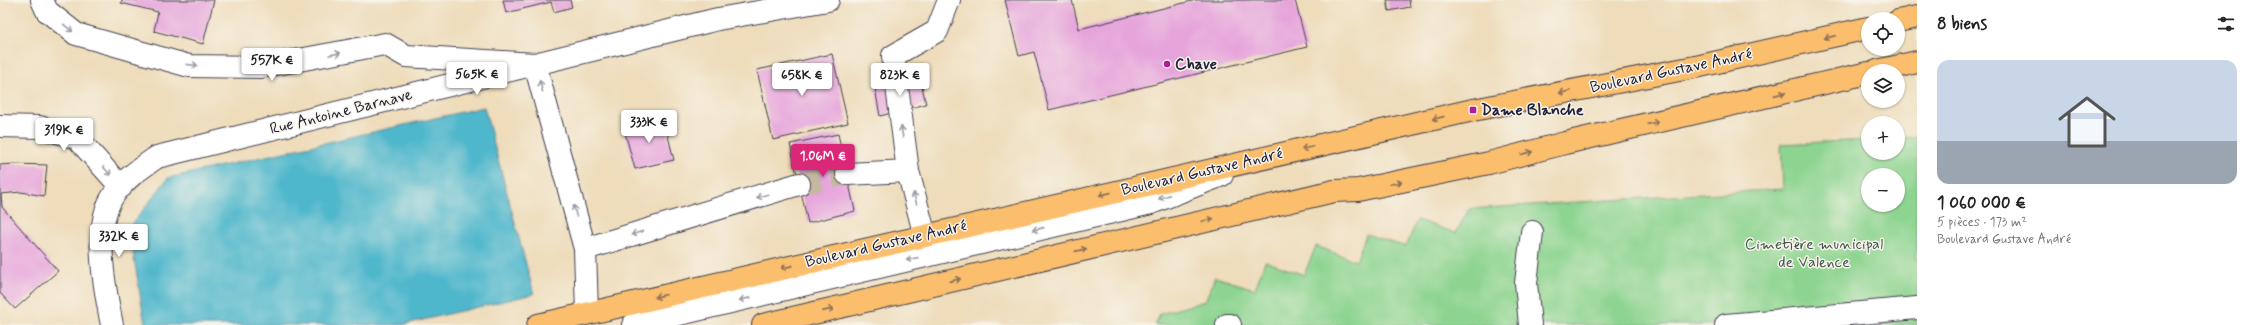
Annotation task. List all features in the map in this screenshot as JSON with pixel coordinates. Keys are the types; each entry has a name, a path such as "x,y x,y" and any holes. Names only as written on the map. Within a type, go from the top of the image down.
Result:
{"main road":[{"path":"1905,20 1917,17"},
{"name":"Boulevard Gustave André","path":"538,325 1473,110 1700,66 1861,30"},
{"path":"1905,65 1917,62"},
{"path":"763,325 1334,191 1358,190 1489,163 1565,143 1861,75"}],"street":[{"path":"42,0 48,11 76,34 190,66 261,67 385,44 406,56 535,64 585,249 587,313"},
{"name":"Rue Antoine Barnave","path":"112,325 102,256 103,231 113,197 121,186 138,170 157,157 718,19 828,0"},
{"path":"925,236 908,170 893,56 937,31 949,0"},
{"path":"0,126 40,127 77,138 121,186"},
{"path":"633,325 1151,202 1266,157"},
{"path":"847,174 908,170"},
{"path":"585,249 799,184"},
{"path":"1530,325 1526,283 1532,232"},
{"path":"1726,325 1820,321 1917,308"}],"green space":[{"name":"Cimetière municipal de Valence","path":"1917,137 1917,325 1155,325 1160,314 1205,301 1215,277 1255,289 1265,261 1304,275 1316,246 1356,261 1366,234 1406,247 1417,220 1456,233 1469,209 1783,189 1781,144 1861,140 1861,160 1905,160 1905,138"}],"water":[{"path":"484,107 534,294 401,325 145,325 129,228 168,178"}],"building":[{"path":"122,0 214,0 203,44 154,31 158,12 121,3"},
{"path":"503,0 570,0 572,7 554,12 551,2 506,13"},
{"path":"1005,0 1072,0 1079,29 1196,0 1295,0 1307,47 1049,110 1034,52 1019,56"},
{"path":"1387,0 1409,0 1410,7 1389,11"},
{"path":"832,54 848,123 773,140 757,70"},
{"path":"920,78 926,104 880,116 875,88"},
{"path":"664,120 674,160 635,169 624,129"},
{"path":"838,134 855,211 808,223 790,144"},
{"path":"0,165 47,165 44,196 21,192 1,194 2,207 58,271 15,309 0,293"}],"tunnel":[{"path":"799,184 847,174"}],"place":[{"name":"Chave","path":"1167,64"},
{"name":"Dame Blanche","path":"1473,110"}]}
